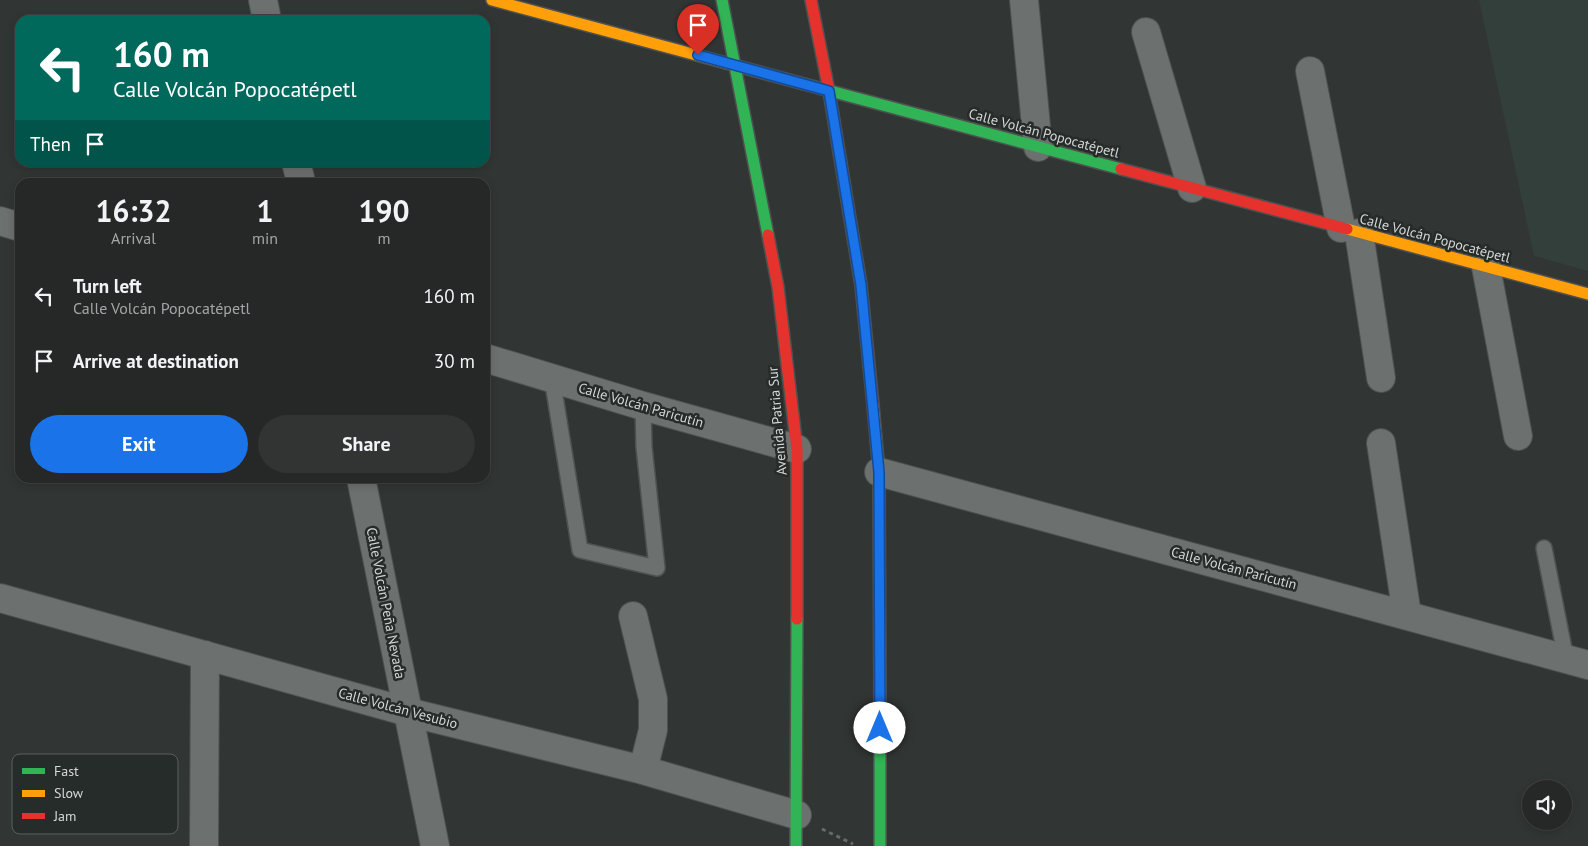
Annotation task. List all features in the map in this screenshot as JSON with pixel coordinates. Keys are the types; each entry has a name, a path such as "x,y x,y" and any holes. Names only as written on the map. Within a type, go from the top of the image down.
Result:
{"main road":[{"name":"Calle Volcán Popocatépetl","path":"492,0 1588,294"},
{"name":"Avenida Patria Sur","path":"722,0 778,287 797,449 796,846"},
{"path":"811,0 829,91 861,285 879,472 880,846"}],"street":[{"path":"263,0 266,15"},
{"path":"1024,0 1038,147"},
{"path":"1146,32 1192,188"},
{"path":"1310,71 1350,230 1381,378"},
{"path":"0,221 15,226"},
{"path":"1486,267 1518,436"},
{"name":"Calle Volcán Paricutín","path":"490,359 643,406 797,449"},
{"path":"1382,443 1406,616"},
{"name":"Calle Volcán Paricutín","path":"879,472 1577,662"},
{"name":"Calle Volcán Peña Nevada","path":"362,483 435,846"},
{"name":"Calle Volcán Vesubio","path":"0,598 408,712 643,770 797,815"},
{"path":"633,616 653,699 653,730 643,770"},
{"path":"204,846 205,655"}],"lane":[{"path":"552,378 580,550 657,568 644,447 643,406"},
{"path":"1544,548 1577,662"}],"path":[{"path":"797,815 858,846"}],"shaded area":[{"path":"1479,0 1588,0 1588,271 1534,256"}],"traffic: fast":[{"path":"722,0 768,235"},
{"path":"726,63 1121,169"},
{"path":"796,846 797,619"},
{"path":"880,709 880,846"}],"traffic: slow":[{"path":"492,0 726,63"},
{"path":"1347,229 1588,294"},
{"path":"873,405 879,472 880,709"}],"traffic: jam":[{"path":"811,0 829,91 861,285 873,405"},
{"path":"1121,169 1347,229"},
{"path":"768,235 778,287 797,449 797,619"}],"route":[{"path":"698,55 829,91 861,285 879,472 880,728"}]}
